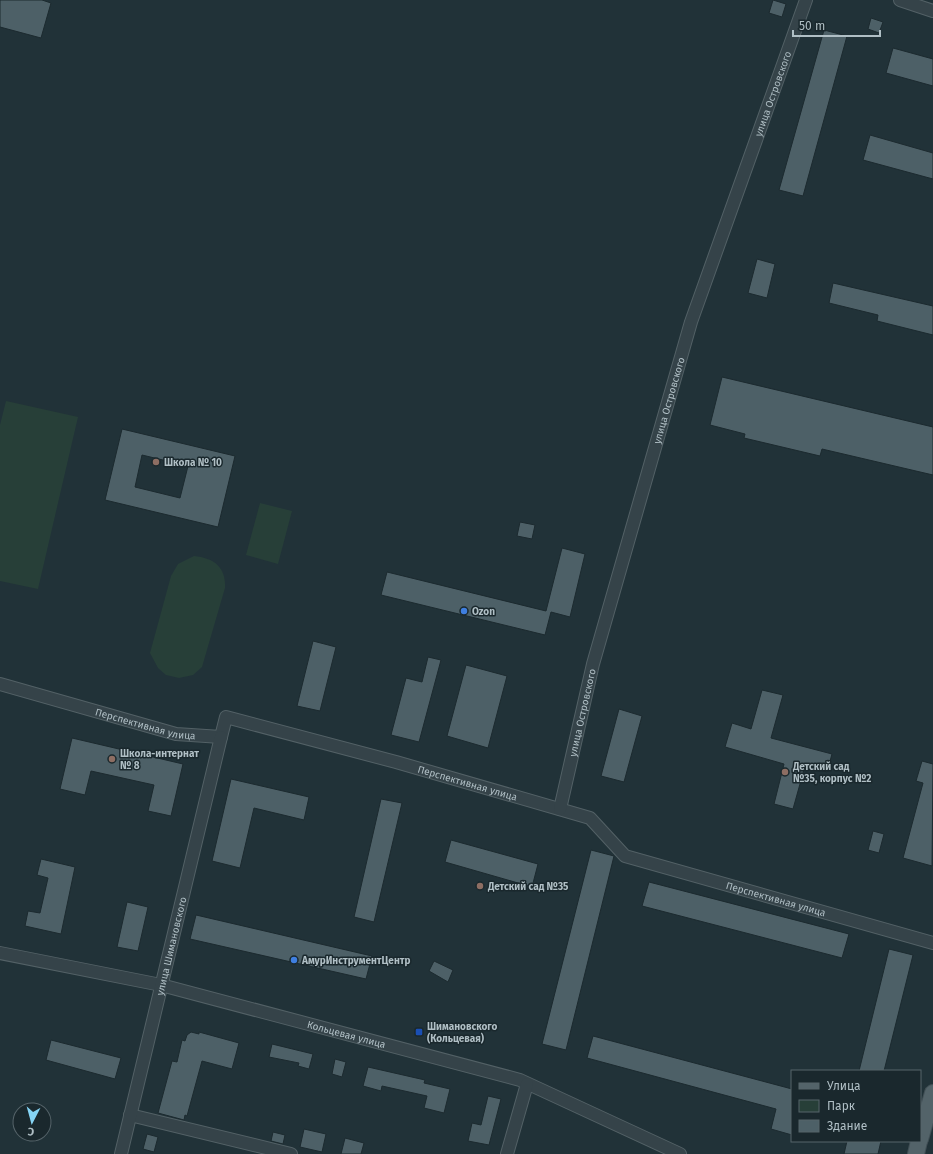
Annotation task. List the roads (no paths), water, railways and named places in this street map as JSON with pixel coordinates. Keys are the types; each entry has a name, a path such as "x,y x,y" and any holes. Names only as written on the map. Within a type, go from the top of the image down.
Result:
{"main road":[{"path":"921,1136 933,1093"},
{"path":"916,1154 919,1142"}],"street":[{"name":"улица Островского","path":"560,809 593,664 691,322 806,0"},
{"path":"900,0 933,11"},
{"name":"Перспективная улица","path":"0,684 176,734 221,737 226,717 396,762 590,818 625,856 933,943"},
{"name":"улица Шимановского","path":"121,1154 221,737"},
{"name":"Кольцевая улица","path":"0,953 161,985 366,1038 520,1080 680,1154"},
{"path":"507,1154 527,1084"},
{"path":"130,1115 291,1154"}],"place":[{"name":"Школа № 10","path":"156,462"},
{"name":"Ozon","path":"464,611"},
{"name":"Школа-интернат № 8","path":"112,759"},
{"name":"Детский сад №35, корпус №2","path":"785,772"},
{"name":"Детский сад №35","path":"480,886"},
{"name":"АмурИнструментЦентр","path":"294,960"},
{"name":"Шимановского (Кольцевая)","path":"419,1032"}]}
